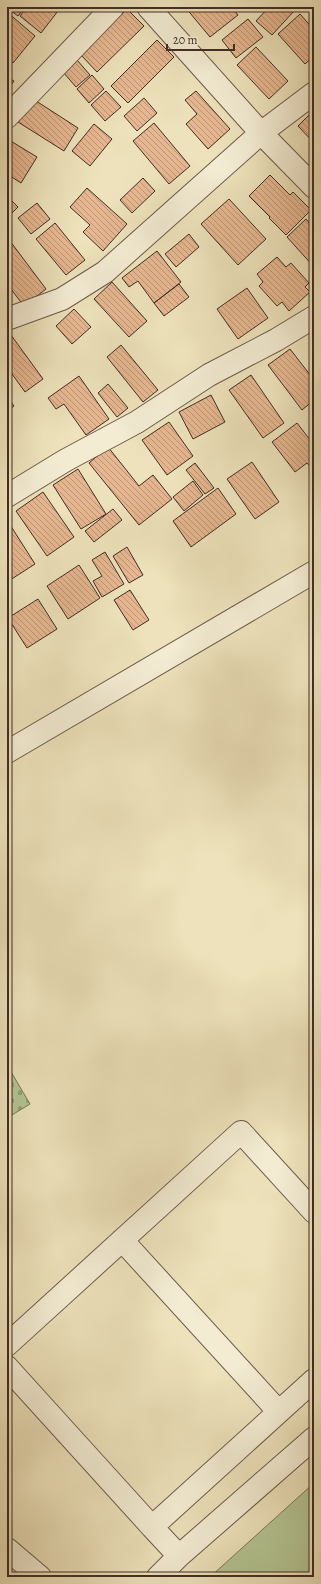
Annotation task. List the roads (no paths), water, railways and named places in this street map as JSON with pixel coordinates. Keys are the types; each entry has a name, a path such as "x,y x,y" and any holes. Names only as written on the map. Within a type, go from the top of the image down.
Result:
{"street":[{"path":"7,117 113,7"},
{"path":"148,7 261,133 314,187"},
{"path":"7,319 62,299 105,272 261,133 314,93"},
{"path":"7,496 66,460 137,422 208,375 276,340 314,317"},
{"path":"7,752 314,572"},
{"path":"7,1345 241,1132 314,1212"},
{"path":"122,1240 279,1412"},
{"path":"7,1367 178,1556"},
{"path":"152,1527 314,1380"},
{"path":"158,1577 178,1556 314,1438"},
{"path":"7,1549 40,1577"}]}
